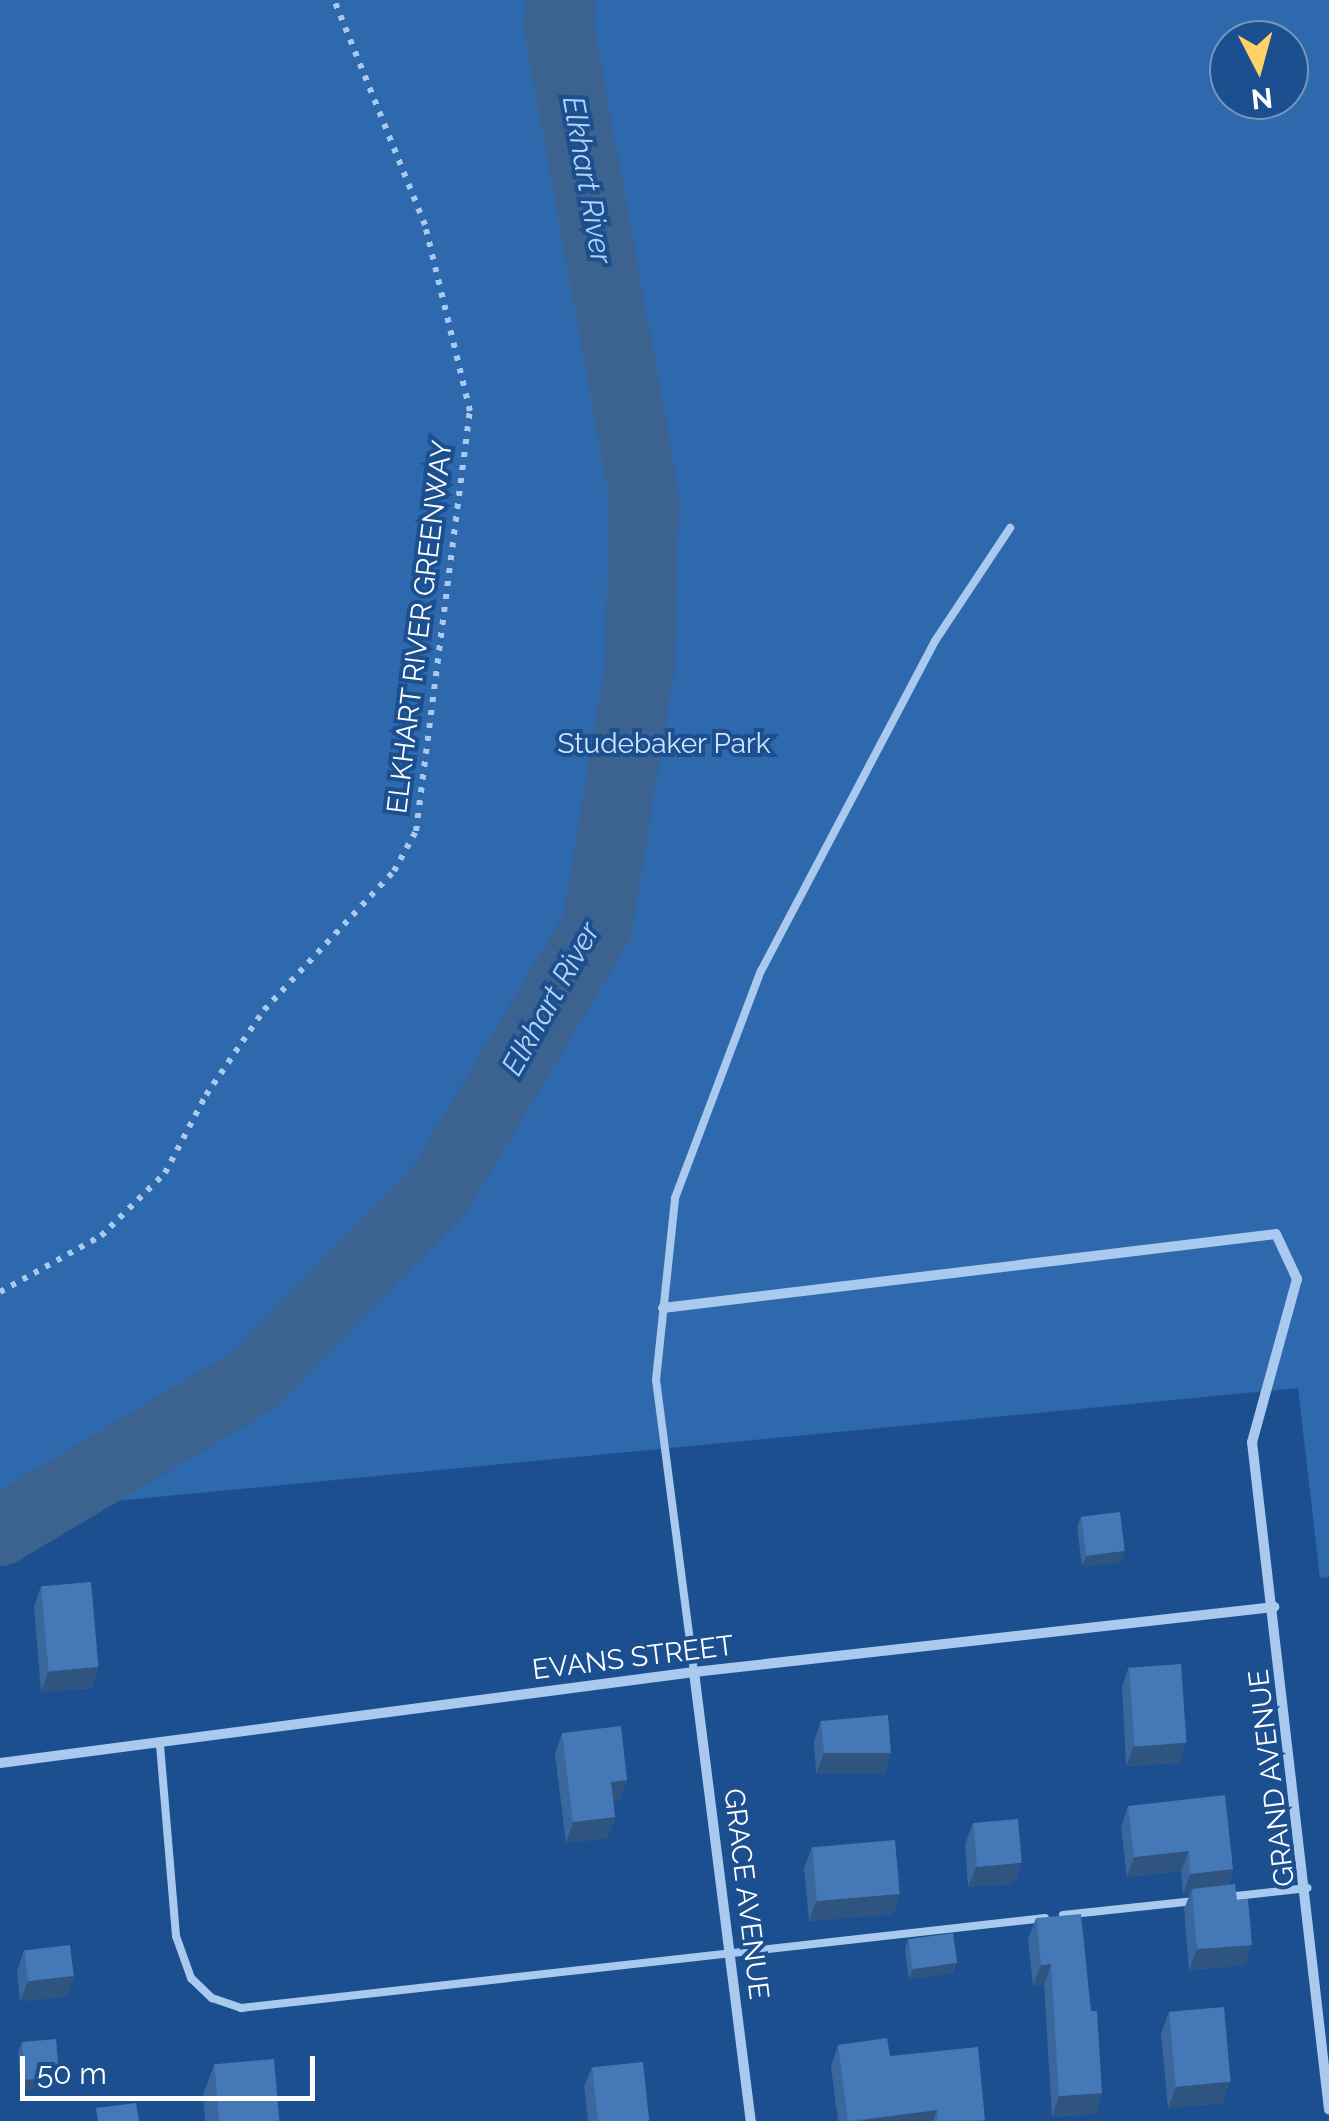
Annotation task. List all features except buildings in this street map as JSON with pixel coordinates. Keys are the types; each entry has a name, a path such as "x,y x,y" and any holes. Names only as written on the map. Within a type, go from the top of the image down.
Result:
{"street":[{"name":"GRAND AVENUE","path":"663,1308 1276,1234 1297,1279 1252,1442 1308,1888 1329,2110"},
{"name":"EVANS STREET","path":"0,1764 160,1746 694,1672 1274,1607"},
{"name":"GRACE AVENUE","path":"694,1672 751,2121"}],"lane":[{"path":"694,1672 656,1380 675,1198 761,971 935,641 1010,528"},
{"path":"160,1746 176,1936 191,1978 212,1998 241,2008 1308,1888"}],"path":[{"name":"ELKHART RIVER GREENWAY","path":"0,1292 101,1236 166,1173 206,1096 264,1010 394,870 416,832 470,412 425,225 334,0"}],"green space":[{"name":"Studebaker Park","path":"0,0 1329,0 1329,1577 1320,1578 1298,1388 0,1512"}],"waterway":[{"name":"Elkhart River","path":"0,1531 253,1380 439,1191 597,927 640,663 644,495 559,27 561,0"}]}
